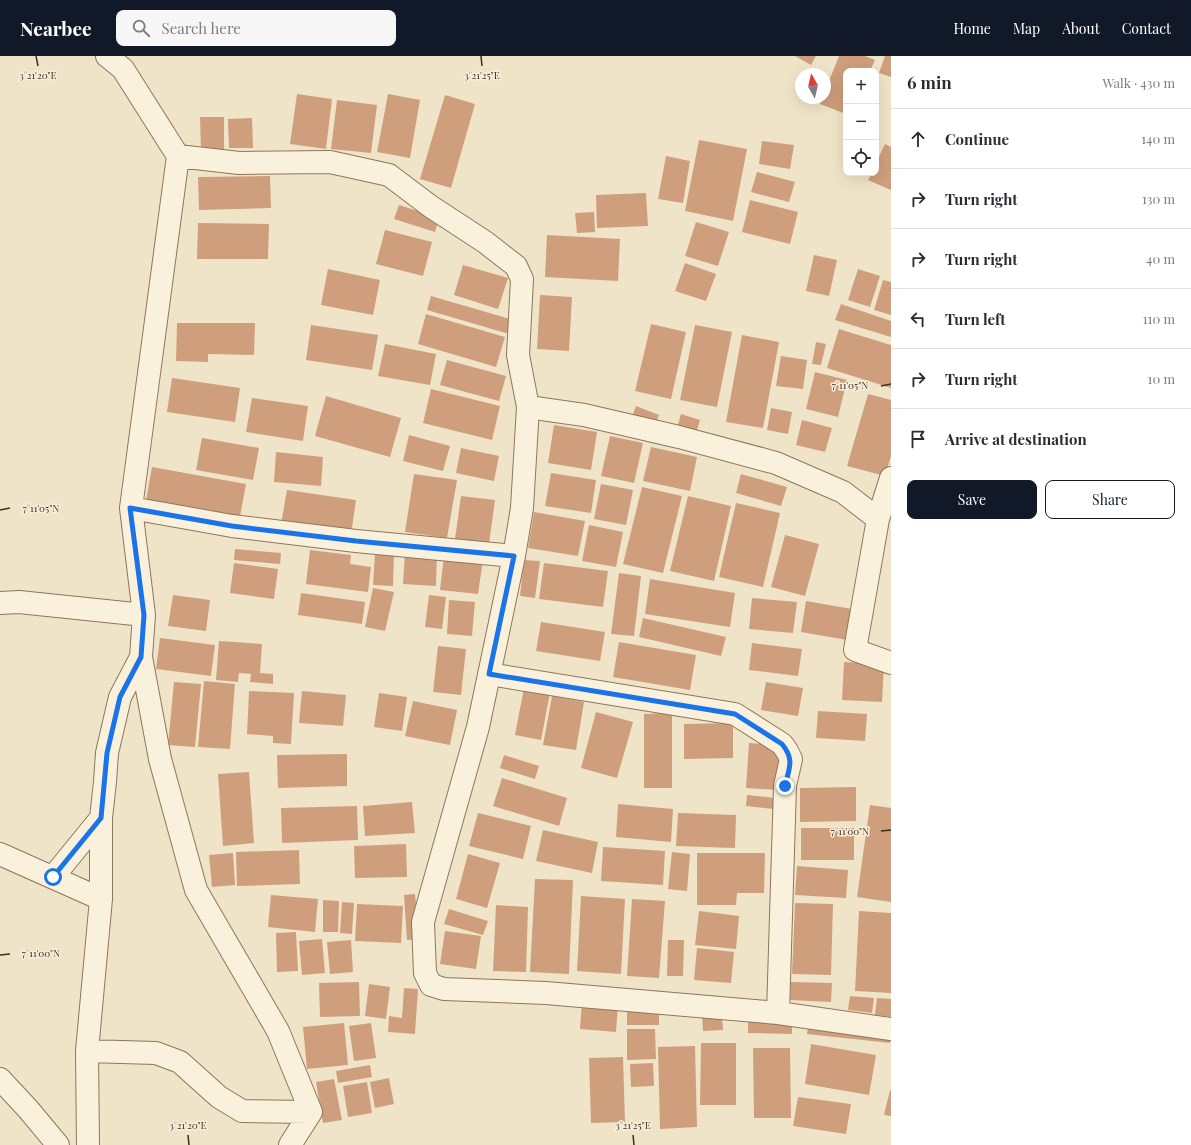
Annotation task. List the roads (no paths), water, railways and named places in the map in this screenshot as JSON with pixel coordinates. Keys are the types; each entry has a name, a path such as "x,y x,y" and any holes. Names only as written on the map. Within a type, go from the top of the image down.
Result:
{"street":[{"path":"107,56 123,69 178,156 130,508 144,615 141,657 160,760 196,890 278,1030 311,1112"},
{"path":"178,156 239,163 330,162 389,175 430,206 485,242 516,266 522,280 518,355 528,407 522,508 514,556 478,727 423,922 425,973 431,985 444,989 546,993 778,1013 891,1029"},
{"path":"528,407 584,415 679,437 776,463 843,492 878,519"},
{"path":"891,478 878,519 855,650 891,663"},
{"path":"130,508 232,526 356,541 514,556"},
{"path":"0,603 19,602 144,615"},
{"path":"88,1145 87,1051 101,899 101,818 107,753 120,697 141,657"},
{"path":"489,674 735,714 782,744 787,750 791,759 785,786 778,1013"},
{"path":"53,877 101,818"},
{"path":"0,854 101,899"},
{"path":"87,1051 156,1053 180,1062 218,1097 242,1111 311,1112"},
{"path":"0,1079 28,1109 58,1145"},
{"path":"290,1145 311,1112"}]}
